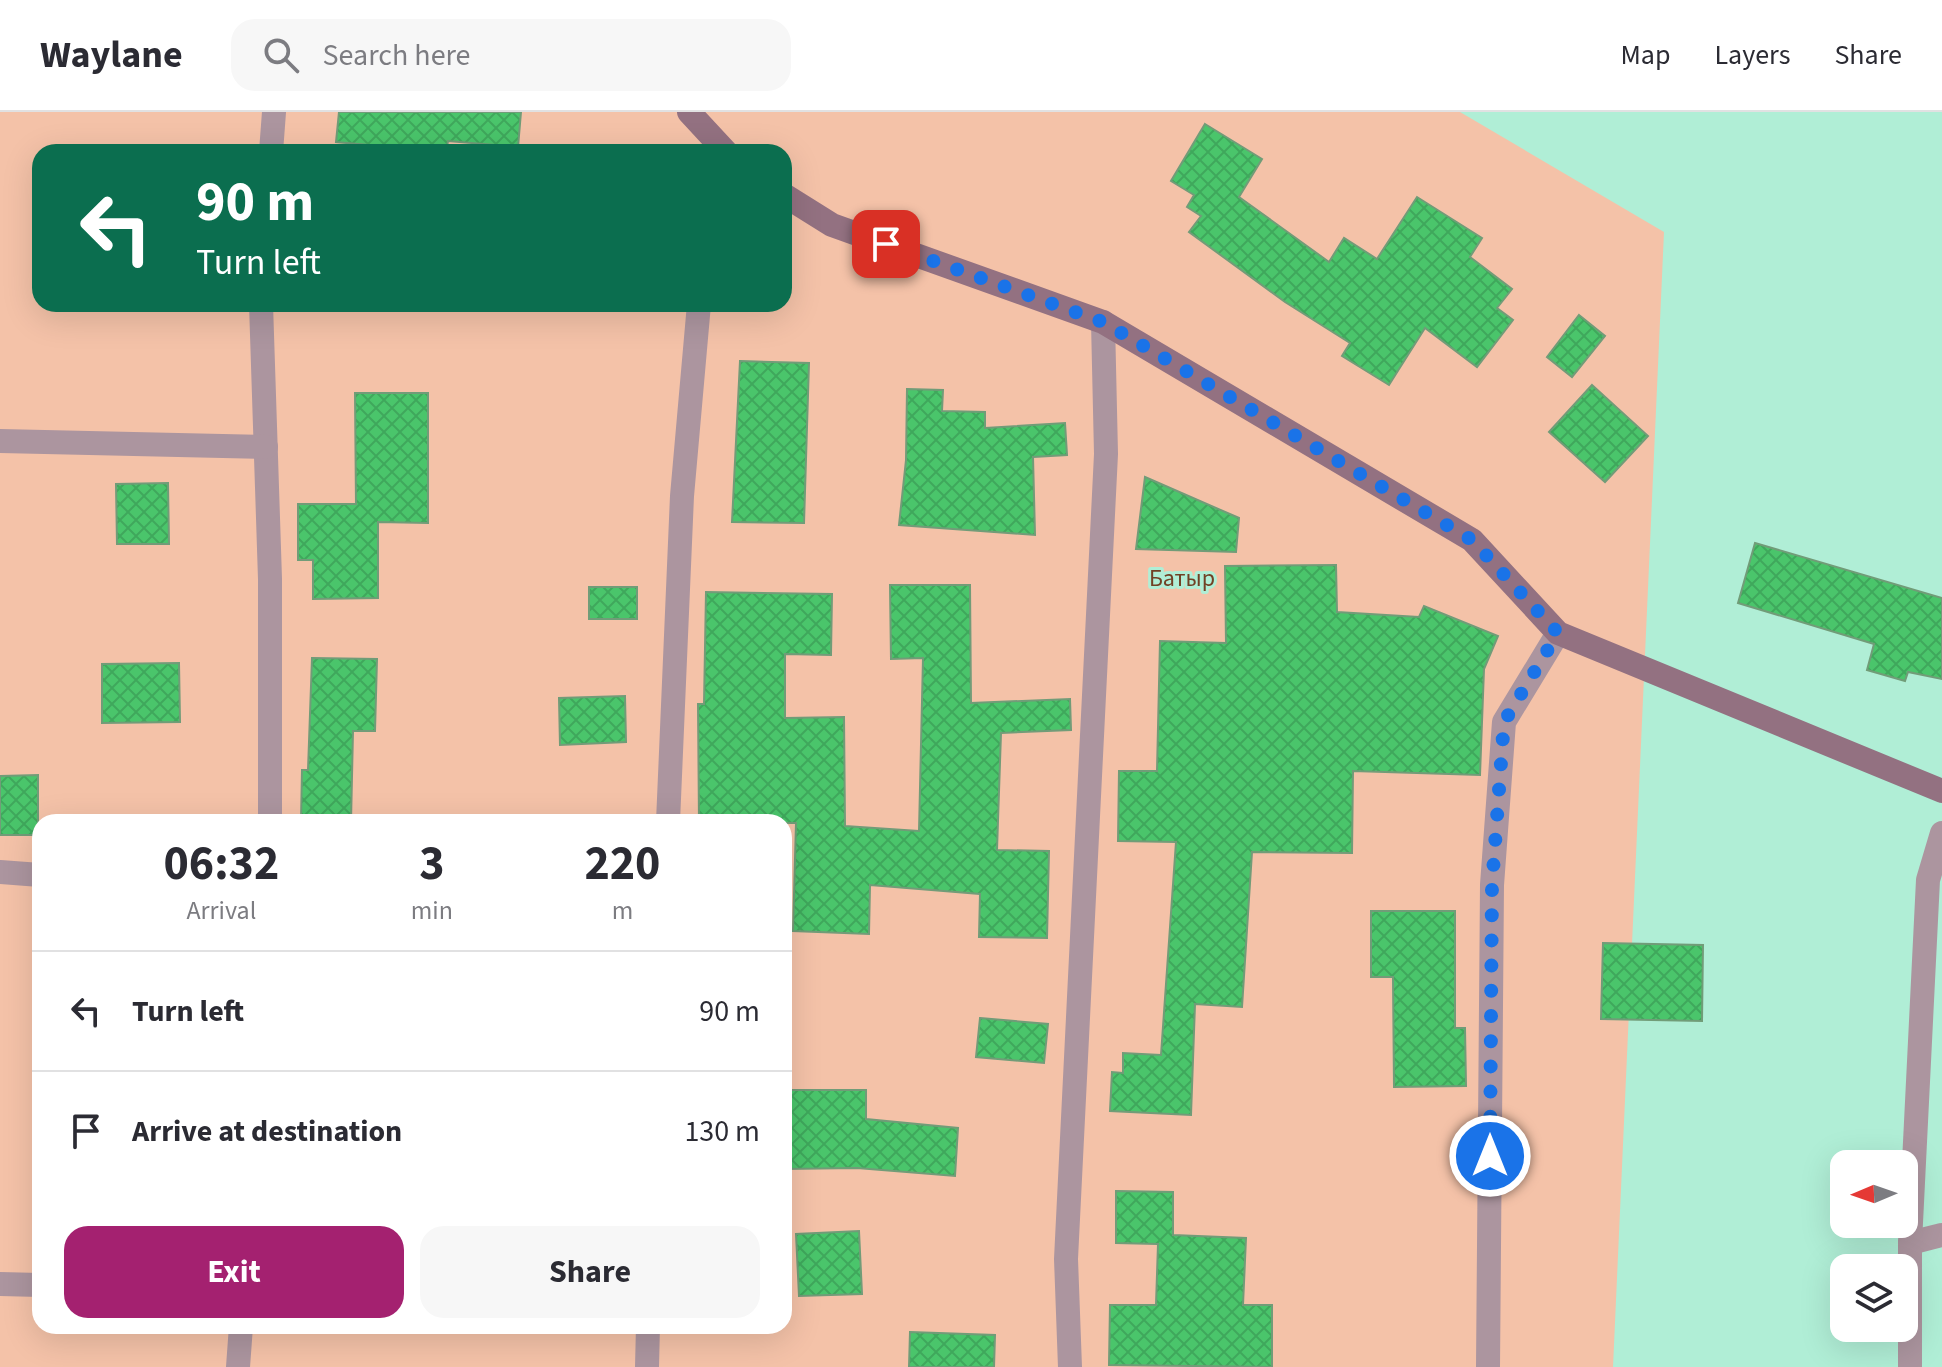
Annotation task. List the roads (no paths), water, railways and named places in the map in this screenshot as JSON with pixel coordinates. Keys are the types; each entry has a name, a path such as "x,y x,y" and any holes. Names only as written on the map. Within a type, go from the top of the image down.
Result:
{"street":[{"path":"272,144 274,112"},
{"path":"689,112 719,144"},
{"path":"792,200 832,225 1103,322 1472,540 1558,633 1942,791"},
{"path":"261,312 266,447 267,814"},
{"path":"668,814 682,496 698,312"},
{"path":"1070,1367 1066,1259 1105,470 1103,322"},
{"path":"0,441 266,447"},
{"path":"1488,1367 1492,885 1504,722 1558,633"},
{"path":"1910,1367 1910,1243 1928,880 1942,833"},
{"path":"0,872 32,874"},
{"path":"1910,1243 1942,1235"},
{"path":"0,1284 32,1285"},
{"path":"238,1367 240,1334"},
{"path":"647,1367 648,1334"}],"park label":[{"name":"Батыр","path":"1182,578"}]}
